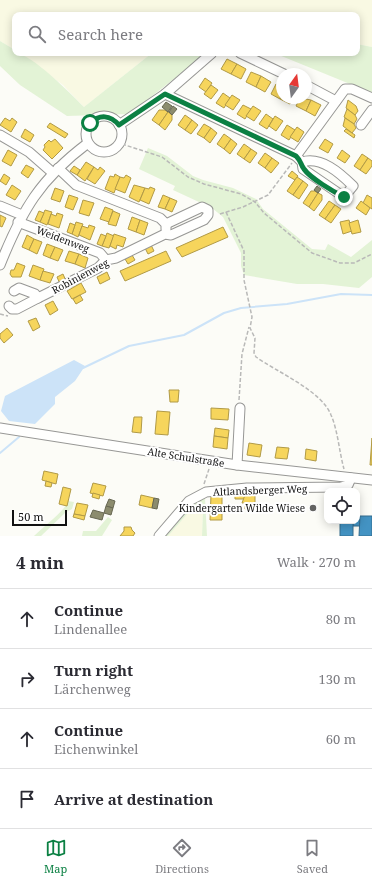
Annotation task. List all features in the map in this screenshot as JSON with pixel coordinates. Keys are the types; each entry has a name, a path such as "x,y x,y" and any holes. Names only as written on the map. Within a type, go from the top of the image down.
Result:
{"street":[{"path":"119,125 165,94 209,56"},
{"path":"246,56 276,70"},
{"path":"312,87 336,101"},
{"path":"299,159 341,93 348,88 372,99"},
{"path":"165,94 299,159 319,161 353,186 344,197 303,169 299,159"},
{"path":"361,125 372,110"},
{"path":"100,117 110,118 119,125 121,137 116,148 110,151 98,151 88,143 86,133 90,123 94,119 100,117"},
{"path":"0,135 56,170 76,185 160,218 166,224 165,234"},
{"path":"0,265 20,218 35,193 56,170 88,143"},
{"name":"Weidenweg","path":"0,206 20,218 100,253 106,260"},
{"name":"Robinienweg","path":"9,306 12,309 18,309 98,268 106,260 116,258 165,234 171,235 204,220 208,215 208,210 202,207 166,224"},
{"path":"14,291 19,288 35,294 38,298"},
{"path":"237,465 240,408"},
{"name":"Alte Schulstraße","path":"0,428 237,465 348,475 372,480"},
{"name":"Altlandsberger Weg","path":"159,536 189,501 203,492 247,488 341,487 348,485 348,475"}],"path":[{"path":"122,144 162,157 188,177 204,184 240,194 255,202 264,213 312,253 340,263 354,263 372,254"},
{"path":"220,214 255,202 268,195 299,159"},
{"path":"226,212 244,251 244,280 252,317 242,354 240,370 240,408"},
{"path":"0,314 9,316"},
{"path":"250,325 255,338 254,353 256,357 305,387 327,408 333,420 348,475"},
{"path":"203,492 210,461"}],"green space":[{"path":"0,0 372,0 372,47 360,45 360,12 12,12 12,48 0,41"},
{"path":"0,41 12,48 12,56 24,56 41,67 84,107 148,56 203,56 129,114 67,116 20,85 0,66"},
{"path":"360,45 372,47 372,93 281,56 360,56"},
{"path":"24,56 148,56 84,107 63,85"},
{"path":"148,148 167,156 193,176 233,188 256,199 263,209 312,249 325,250 328,244 351,257 372,240 372,277 359,288 323,284 297,284 244,275 241,266 241,253 223,217 212,208 173,190 175,186 139,169"},
{"path":"205,498 207,536 202,536 203,510 199,506 189,512 168,536 163,536 187,506"},
{"path":"68,501 74,502 72,509 66,512 41,536 34,536 59,514"},
{"path":"199,506 203,510 202,536 168,536 189,512"},
{"path":"108,517 112,520 102,536 82,536 83,531 96,531"}],"water":[{"path":"74,360 85,366 75,381 55,397 55,404 35,424 9,421 1,411 5,396"}],"building: Homes":[{"path":"227,59 237,64 231,74 221,69"},
{"path":"237,64 246,69 241,79 231,74"},
{"path":"251,72 261,76 256,87 246,82"},
{"path":"261,76 271,82 265,92 256,87"},
{"path":"205,78 212,83 206,92 199,87"},
{"path":"276,84 276,97 271,94"},
{"path":"211,85 218,90 211,99 204,94"},
{"path":"223,93 230,98 224,108 216,103"},
{"path":"232,95 240,100 233,110 225,105"},
{"path":"312,100 321,105 315,116 306,111 309,104 312,104"},
{"path":"348,100 356,106 358,111 355,115 346,108"},
{"path":"297,104 309,104 306,111 296,106"},
{"path":"243,105 251,109 245,119 237,114"},
{"path":"253,106 261,111 254,121 246,116"},
{"path":"347,109 355,115 357,119 354,124 344,117"},
{"path":"159,110 165,110 168,112 159,125 152,120"},
{"path":"168,112 172,115 172,120 165,130 159,125"},
{"path":"266,114 273,119 267,129 259,124"},
{"path":"185,115 192,120 185,130 178,125"},
{"path":"275,116 283,121 276,131 269,126"},
{"path":"5,118 10,121 12,118 17,122 11,132 0,125"},
{"path":"345,118 354,124 356,128 352,133 343,126"},
{"path":"192,120 198,125 191,134 185,130"},
{"path":"50,123 68,134 65,138 47,127"},
{"path":"204,124 211,128 204,138 197,134"},
{"path":"287,125 295,130 289,140 281,135"},
{"path":"297,127 304,132 298,142 290,137"},
{"path":"211,128 217,133 210,143 204,138"},
{"path":"25,129 34,135 30,142 21,137"},
{"path":"346,129 355,135 354,138 344,131"},
{"path":"224,134 231,139 224,149 217,144"},
{"path":"55,139 63,148 52,159 43,150 45,147 44,145 49,140 51,142"},
{"path":"231,139 237,144 230,154 224,149"},
{"path":"325,139 333,144 328,153 319,148"},
{"path":"244,144 251,149 244,159 237,154"},
{"path":"251,149 257,153 250,163 244,159"},
{"path":"8,150 17,155 11,166 2,161"},
{"path":"342,150 350,156 345,163 337,158"},
{"path":"265,153 272,158 265,168 258,163"},
{"path":"362,154 368,158 360,170 354,166"},
{"path":"272,158 279,163 271,173 265,168"},
{"path":"368,158 372,161 372,166 366,174 360,170"},
{"path":"86,162 94,167 85,181 77,175"},
{"path":"26,165 34,169 28,178 21,173"},
{"path":"74,166 80,170 77,175 70,171"},
{"path":"94,167 98,170 100,167 105,171 95,184 87,179"},
{"path":"292,171 298,176 295,180 288,176"},
{"path":"4,174 10,178 6,185 0,181"},
{"path":"115,174 120,177 114,193 105,189 110,176 114,177"},
{"path":"126,175 131,178 125,193 115,189 120,177 124,178"},
{"path":"297,177 303,181 293,195 287,191"},
{"path":"303,181 308,185 299,199 293,195"},
{"path":"12,185 21,191 15,200 6,195"},
{"path":"134,185 145,188 139,202 129,197"},
{"path":"150,187 155,189 149,204 140,200 145,188 149,189"},
{"path":"55,188 64,191 60,202 51,199"},
{"path":"311,191 318,193 309,207 303,203"},
{"path":"318,193 322,195 322,200 314,211 309,207"},
{"path":"69,195 78,198 73,210 65,207"},
{"path":"163,195 170,198 165,209 158,207"},
{"path":"367,195 372,198 372,209 363,203"},
{"path":"170,198 177,201 172,212 165,209"},
{"path":"83,200 94,203 89,216 79,213"},
{"path":"329,201 335,205 325,219 319,215"},
{"path":"361,201 370,208 366,215 356,208"},
{"path":"335,205 341,209 331,223 325,219"},
{"path":"105,207 113,210 109,222 100,219"},
{"path":"45,210 52,212 47,225 40,222"},
{"path":"39,211 44,213 40,222 35,220"},
{"path":"113,211 120,214 116,226 108,224"},
{"path":"57,213 63,215 59,228 48,224 51,214 56,216"},
{"path":"0,215 6,218 2,227 0,226"},
{"path":"132,217 140,220 136,232 128,229"},
{"path":"140,220 148,223 144,235 136,232"},
{"path":"349,220 352,231 343,234 340,222"},
{"path":"358,220 361,232 352,234 349,223"},
{"path":"76,222 83,224 78,237 72,234"},
{"path":"70,223 75,225 72,234 67,232"},
{"path":"89,225 95,227 90,240 79,235 82,226 88,228"},
{"path":"223,227 228,237 182,257 176,248"},
{"path":"107,233 114,236 109,248 102,246"},
{"path":"101,234 106,236 102,246 97,244"},
{"path":"114,234 126,238 123,247 117,245 116,249 110,246"},
{"path":"27,235 34,239 29,250 22,247"},
{"path":"34,239 42,242 37,254 29,250"},
{"path":"47,244 55,247 50,258 43,255"},
{"path":"151,245 154,251 148,254 145,248"},
{"path":"55,247 63,250 58,261 50,258"},
{"path":"69,251 79,254 75,264 65,261"},
{"path":"166,251 171,261 125,281 120,271"},
{"path":"79,254 88,258 85,268 75,264"},
{"path":"132,255 135,260 128,264 125,259"},
{"path":"17,263 25,266 21,277 12,277 10,274 11,270 14,270"},
{"path":"33,265 44,269 40,280 29,276"},
{"path":"43,271 54,274 50,283 40,280"},
{"path":"107,272 110,279 100,284 97,277"},
{"path":"63,274 66,281 60,284 57,277"},
{"path":"81,283 86,292 72,299 67,291"},
{"path":"80,295 83,300 76,304 73,299"},
{"path":"53,301 58,310 50,315 45,305"},
{"path":"36,318 40,327 33,331 28,321"},
{"path":"7,328 13,335 4,343 0,338 0,334"},
{"path":"169,390 179,390 178,402 170,402"},
{"path":"211,408 229,409 228,420 211,419"},
{"path":"157,411 170,412 168,435 155,434"},
{"path":"134,417 142,417 141,433 132,432"},
{"path":"215,428 229,430 228,438 214,436"},
{"path":"214,436 228,438 227,449 213,447"},
{"path":"372,438 372,465 370,465"},
{"path":"249,443 262,445 260,457 247,455"},
{"path":"277,447 289,448 287,459 275,458"},
{"path":"306,449 317,451 316,461 305,459"},
{"path":"44,471 58,474 56,484 42,480"},
{"path":"46,481 52,483 51,487 45,486"},
{"path":"93,483 106,486 103,496 90,493"},
{"path":"63,487 71,489 67,506 59,504"},
{"path":"93,493 100,495 99,499 92,497"},
{"path":"141,495 154,498 152,508 139,505"},
{"path":"211,495 222,495 222,520 210,520"},
{"path":"235,495 245,495 244,499 235,499"},
{"path":"245,495 255,495 255,509 245,509 245,503 242,503"},
{"path":"77,503 88,505 85,516 74,514"},
{"path":"74,514 85,516 84,520 73,517"},
{"path":"124,527 131,527 135,533 133,536 120,536 124,531"}],"building: Schools":[{"path":"360,516 372,516 372,536 359,536"},
{"path":"340,524 353,524 353,536 340,536"},
{"path":"353,524 360,524 360,526 353,526"}],"building: Industry":[{"path":"166,102 172,106 168,112 162,107"},
{"path":"173,106 177,109 172,115 169,112"},
{"path":"317,186 321,189 318,193 314,190"},
{"path":"154,498 159,499 157,509 152,508"},
{"path":"109,499 115,501 113,508 106,506"},
{"path":"106,506 113,508 111,515 104,513"},
{"path":"93,510 104,513 102,520 90,517"}],"waterway":[{"path":"83,368 129,346 184,335 224,313 241,308 287,304 341,294 372,295"},
{"path":"0,453 19,437"}],"place":[{"name":"Kindergarten Wilde Wiese","path":"313,508"}],"route":[{"path":"90,123 94,119 105,117 110,118 119,125 165,94 288,154 296,156 302,162 303,169 344,197"}]}
